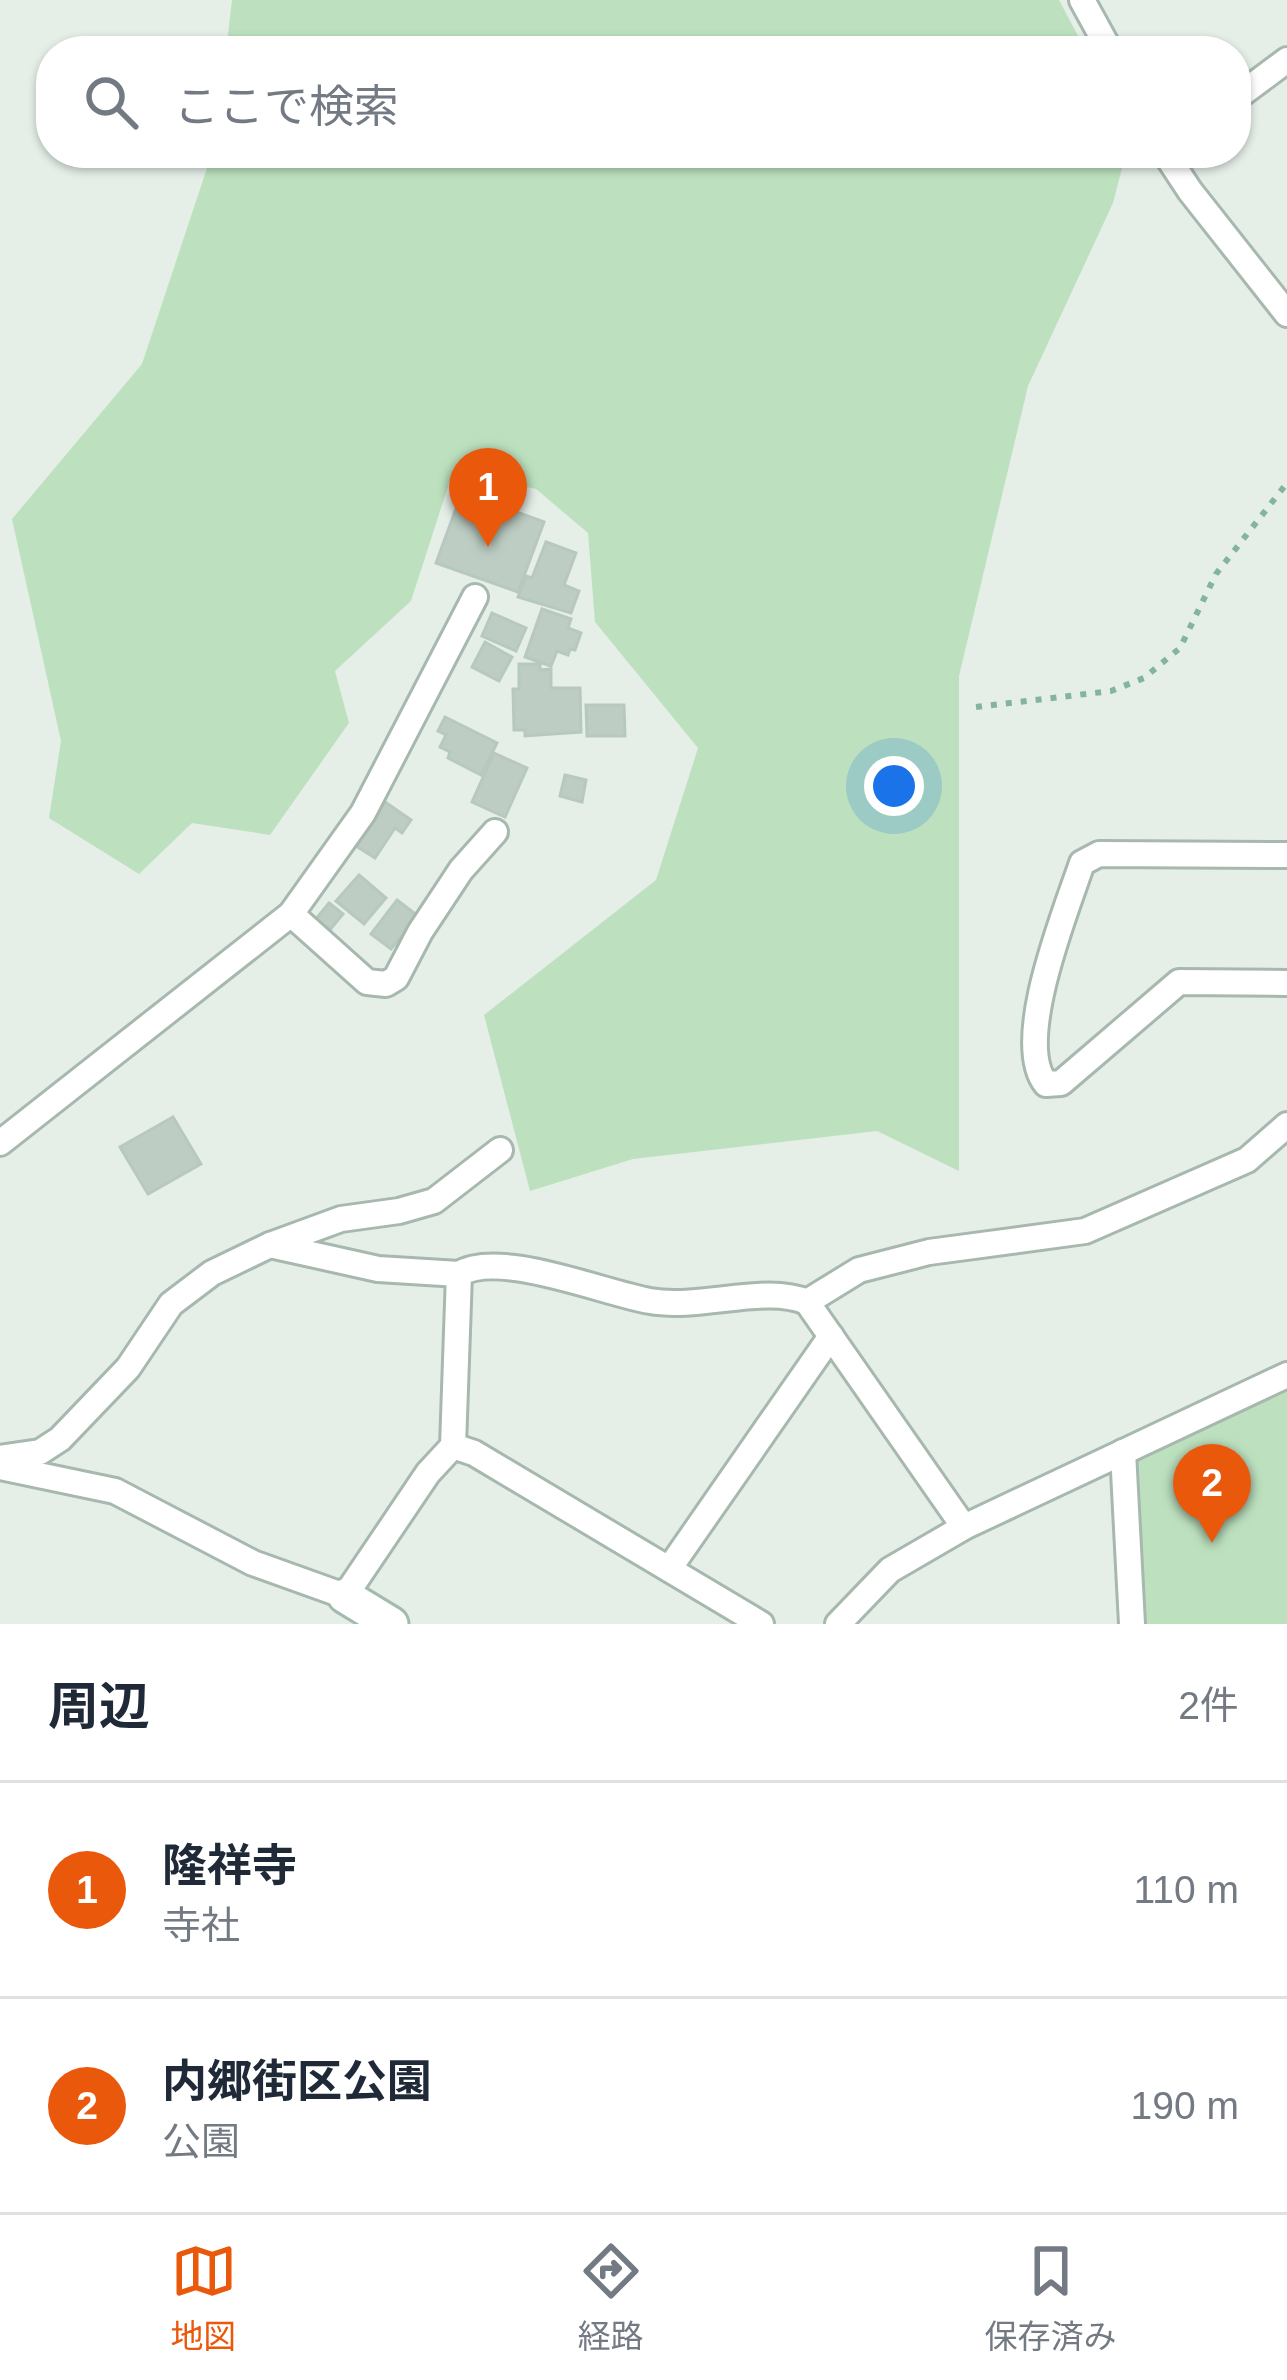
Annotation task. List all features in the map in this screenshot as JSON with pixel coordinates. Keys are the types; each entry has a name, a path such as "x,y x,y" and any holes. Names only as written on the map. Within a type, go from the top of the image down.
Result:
{"street":[{"path":"1082,0 1102,36"},
{"path":"1251,87 1287,60"},
{"path":"1175,168 1287,314"},
{"path":"0,1143 291,914 363,813 475,597"},
{"path":"291,914 368,982 386,984 396,979 440,901 495,832"},
{"path":"1287,855 1100,854 1082,863 1038,998 1037,1073 1046,1084 1060,1083 1179,982 1287,983"},
{"path":"807,1302 859,1270 929,1252 1084,1231 1247,1160 1287,1125"},
{"path":"0,1458 40,1452 60,1439 128,1368 171,1304 212,1273 341,1219 434,1201 500,1150"},
{"path":"270,1245 378,1269 458,1274 470,1267 524,1269 678,1306 788,1293 807,1302 964,1527"},
{"path":"345,1596 428,1473 453,1446 458,1274"},
{"path":"670,1569 831,1336"},
{"path":"838,1624 890,1570 964,1527 1287,1375"},
{"path":"453,1446 474,1453 761,1624"},
{"path":"1123,1452 1132,1624"},
{"path":"0,1468 115,1491 253,1563 345,1596 391,1624"}],"path":[{"path":"976,707 1111,691 1144,678 1180,648 1216,574 1287,483"}],"green space":[{"path":"232,0 1059,0 1078,36 228,36"},
{"path":"207,168 1122,168 1113,203 1028,386 959,676 959,1171 877,1131 633,1159 530,1191 484,1015 656,880 698,748 595,622 588,533 536,489 453,471 411,601 335,671 349,723 270,835 192,823 139,874 49,818 61,741 12,519 142,364"},
{"path":"1287,1387 1287,1624 1140,1624 1135,1462"}],"building":[{"path":"462,492 544,522 518,592 436,563"},
{"path":"546,542 576,553 564,585 579,591 571,613 518,597 526,576 532,578"},
{"path":"542,609 571,619 568,628 581,633 575,650 570,649 568,655 557,651 551,666 525,657"},
{"path":"492,613 526,628 516,651 482,636"},
{"path":"485,642 512,657 499,681 472,667"},
{"path":"519,664 551,669 551,688 580,688 581,732 525,736 525,730 514,730 513,689 519,689"},
{"path":"586,705 624,705 625,736 587,736"},
{"path":"445,717 497,743 481,775 448,758 450,752 440,747 446,735 438,731"},
{"path":"494,753 527,768 505,817 472,802"},
{"path":"565,775 586,780 582,802 560,796"},
{"path":"385,802 411,820 402,833 395,828 375,858 356,846"},
{"path":"359,875 386,898 364,924 336,901"},
{"path":"397,900 418,916 391,949 371,934"},
{"path":"329,903 343,914 329,931 315,920"},
{"path":"173,1117 201,1164 148,1194 120,1147"}],"place":[{"name":"隆祥寺","path":"488,547"},
{"name":"内郷街区公園","path":"1212,1543"}]}
